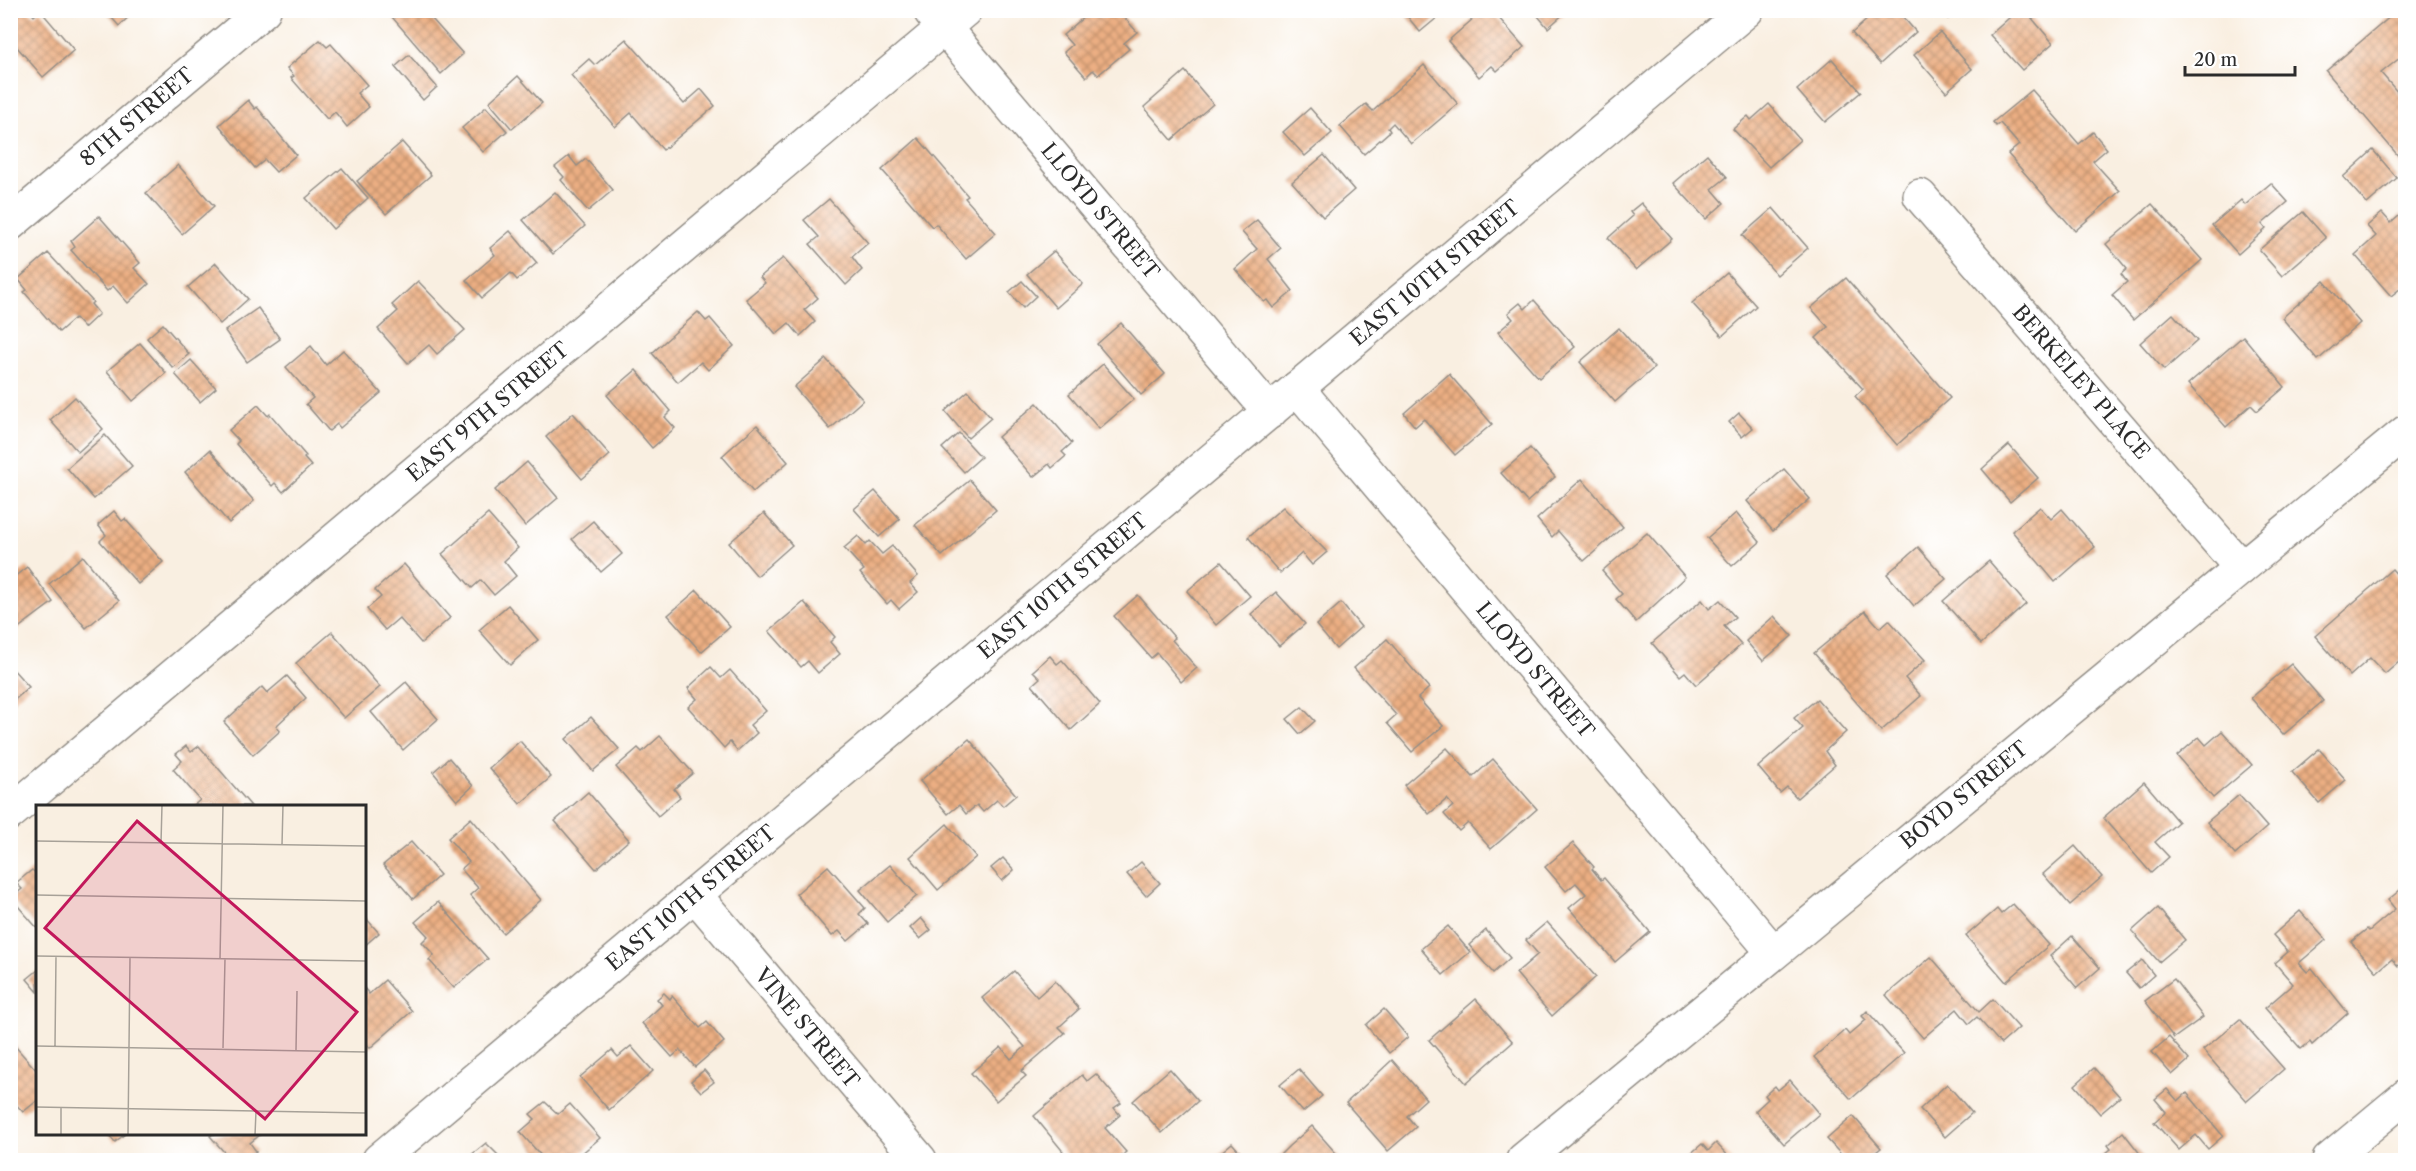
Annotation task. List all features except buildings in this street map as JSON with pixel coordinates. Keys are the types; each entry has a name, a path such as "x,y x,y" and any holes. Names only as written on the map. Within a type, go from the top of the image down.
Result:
{"street":[{"name":"8TH STREET","path":"10,224 264,10"},
{"name":"EAST 10TH STREET","path":"379,1161 1747,10"},
{"name":"LLOYD STREET","path":"946,16 1270,412"},
{"name":"EAST 9TH STREET","path":"10,813 946,16"},
{"name":"BERKELEY PLACE","path":"1920,196 2241,568"},
{"name":"LLOYD STREET","path":"1297,388 1773,952"},
{"name":"BOYD STREET","path":"1523,1161 1773,952 2406,432"},
{"name":"VINE STREET","path":"694,895 920,1161"},
{"path":"2329,1161 2406,1096"}],"shaded area":[{"path":"2395,11 2405,11 2405,172 2323,75"}]}
